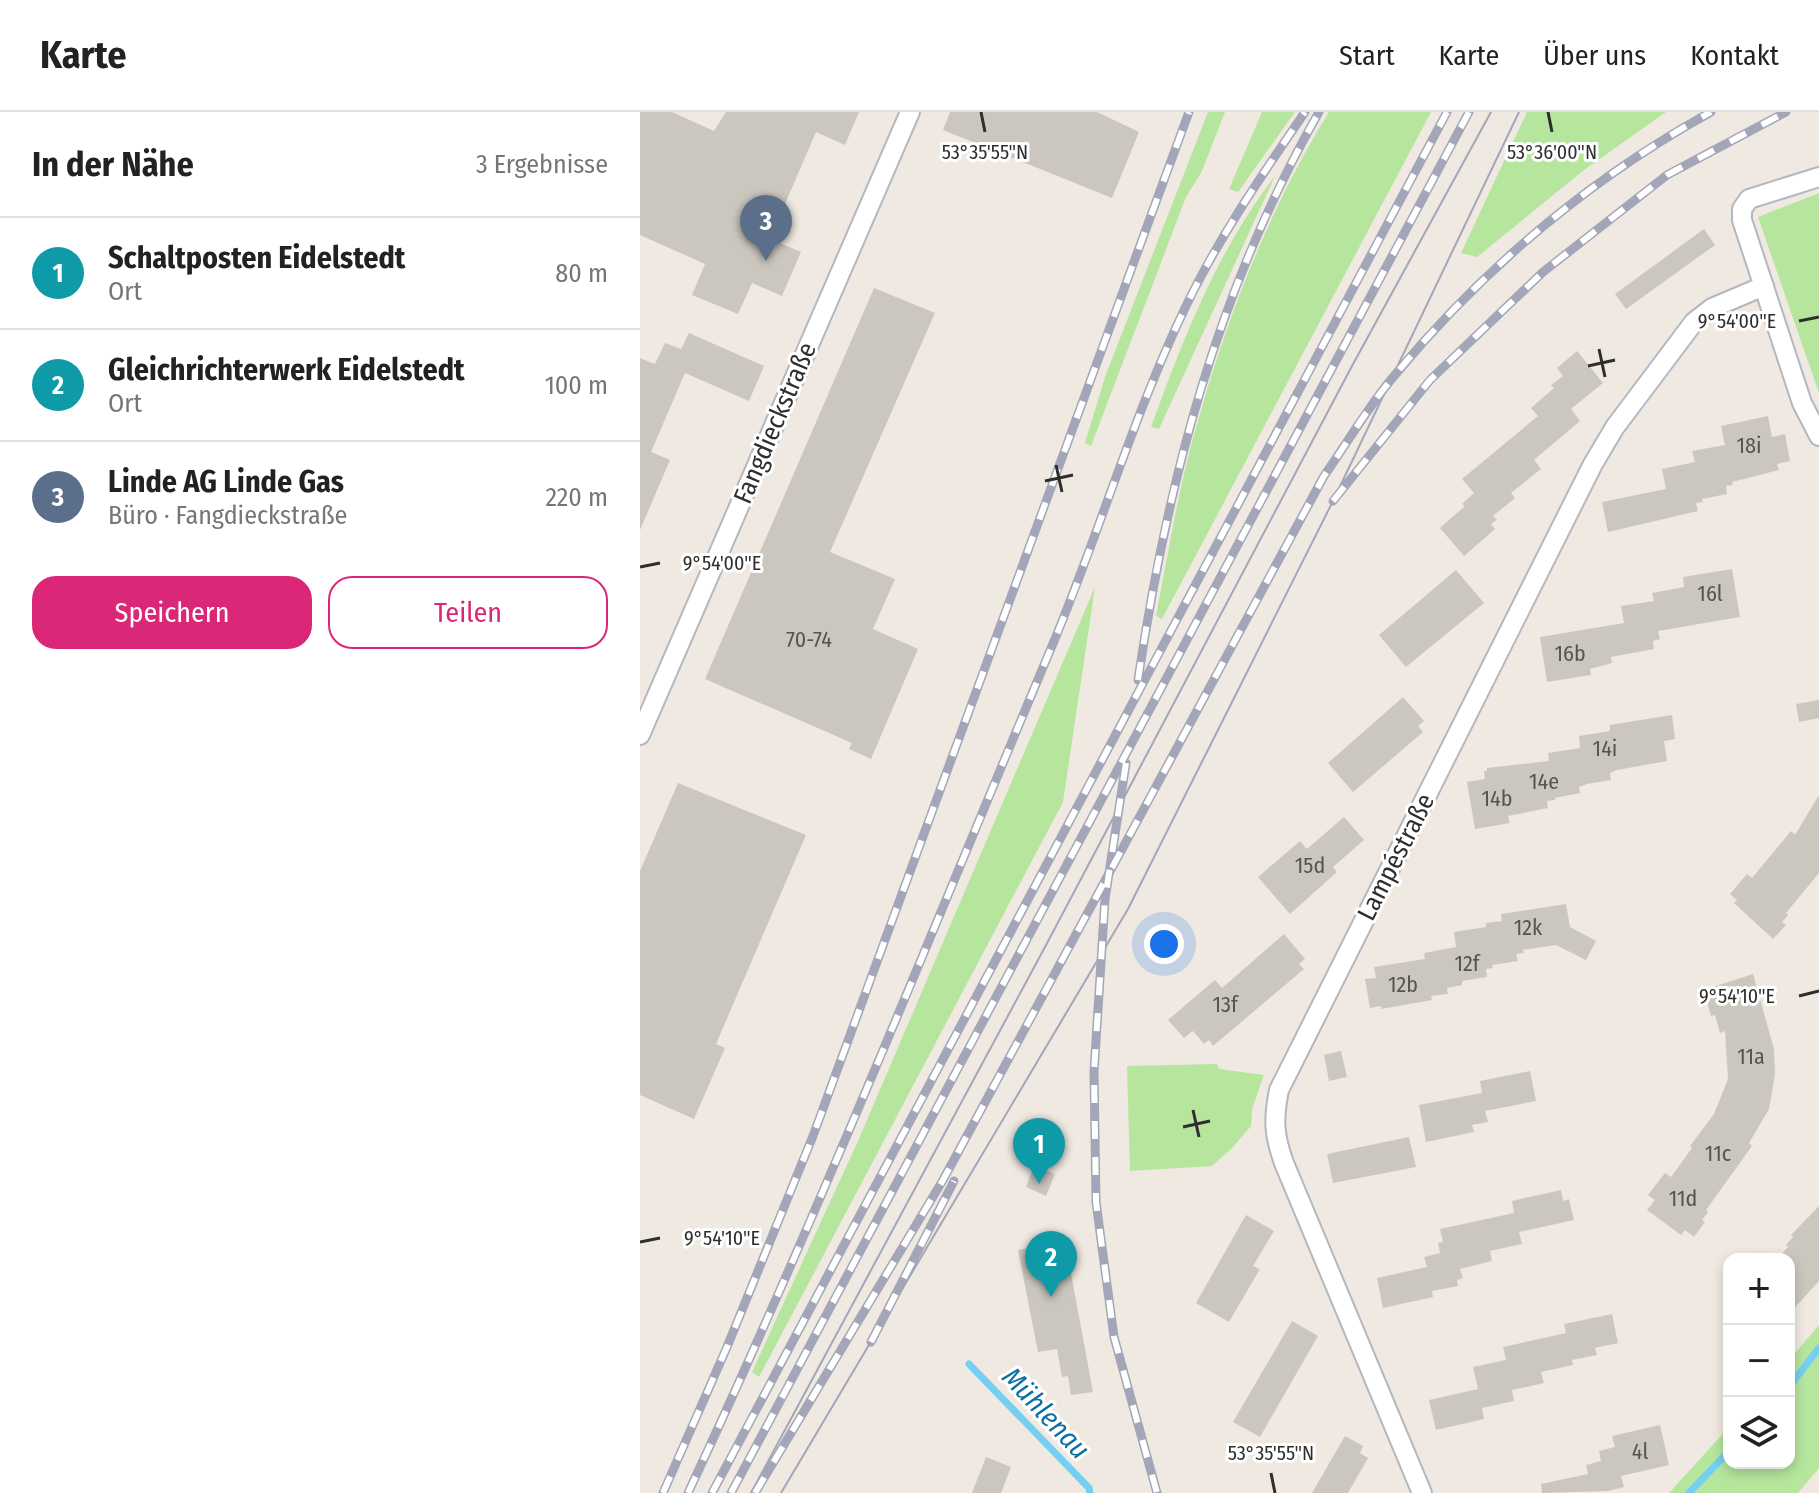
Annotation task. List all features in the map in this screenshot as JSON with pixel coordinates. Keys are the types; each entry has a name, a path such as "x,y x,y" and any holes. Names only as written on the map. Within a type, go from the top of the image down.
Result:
{"street":[{"name":"Fangdieckstraße","path":"640,735 910,112"},
{"path":"1819,177 1749,199 1742,209 1742,220 1802,403 1819,436"},
{"name":"Lampéstraße","path":"1422,1493 1284,1163 1274,1118 1279,1090 1593,464 1615,427 1694,322 1712,308 1764,286"}],"green space":[{"path":"1208,112 1225,112 1202,171 1186,197 1091,446 1085,443 1105,377"},
{"path":"1262,112 1295,112 1238,192 1229,189"},
{"path":"1329,112 1431,112 1162,619 1156,616 1175,514 1193,439 1225,335 1271,220"},
{"path":"1527,112 1666,112 1584,170 1477,257 1461,253"},
{"path":"1275,176 1159,429 1151,427 1203,297 1236,234"},
{"path":"1819,193 1819,393 1758,217"},
{"path":"1095,587 1063,802 759,1377 752,1372 858,1141"},
{"path":"1217,1064 1219,1069 1264,1075 1252,1109 1251,1126 1212,1166 1130,1171 1127,1066"},
{"path":"1819,1325 1819,1468 1798,1493 1669,1493 1723,1434 1723,1469 1795,1469 1795,1353"}],"building":[{"path":"640,112 672,112 714,131 726,112 859,112 845,145 816,132 770,239 801,252 782,296 752,283 738,314 692,295 705,264 640,235"},
{"path":"950,112 1097,112 1139,132 1112,198 943,130"},
{"path":"1704,229 1715,245 1626,309 1615,294"},
{"path":"874,288 935,313 830,552 895,579 873,629 918,649 871,759 849,749 852,743 705,679"},
{"path":"689,333 764,366 749,401 685,373 651,452 670,460 640,530 640,358 655,364 665,343 681,349"},
{"path":"1577,351 1603,383 1571,409 1580,421 1534,460 1541,469 1511,493 1515,498 1493,516 1497,520 1491,524 1495,529 1464,556 1440,528 1465,506 1462,504 1474,493 1462,479 1538,416 1531,408 1554,388 1551,385 1563,376 1557,368"},
{"path":"1768,416 1772,437 1785,434 1790,461 1777,464 1779,470 1732,482 1733,485 1726,486 1727,494 1696,503 1698,511 1608,532 1602,502 1666,489 1662,469 1695,462 1692,451 1725,445 1721,426"},
{"path":"1732,569 1740,617 1658,631 1660,639 1653,641 1654,649 1611,657 1612,663 1590,669 1591,675 1547,682 1540,637 1624,623 1621,606 1654,601 1652,593 1684,587 1683,577"},
{"path":"1456,570 1484,603 1406,667 1379,635"},
{"path":"1403,697 1424,721 1418,726 1423,732 1353,792 1328,763"},
{"path":"1819,700 1819,718 1799,722 1796,704"},
{"path":"1672,715 1675,739 1664,741 1667,761 1617,770 1610,773 1611,780 1587,784 1579,787 1580,793 1547,801 1548,808 1508,816 1510,823 1475,829 1467,782 1485,779 1484,771 1487,768 1549,761 1548,753 1580,748 1579,736 1610,731 1610,725"},
{"path":"678,783 806,835 716,1044 725,1048 694,1119 640,1095 640,871"},
{"path":"1819,795 1819,873 1786,913 1788,915 1782,922 1786,925 1773,939 1734,903 1737,900 1730,894 1747,874 1752,878 1791,831 1795,835"},
{"path":"1344,817 1364,840 1333,867 1337,872 1290,914 1258,877 1300,841 1307,849"},
{"path":"1566,904 1570,927 1596,941 1586,960 1556,945 1523,950 1524,953 1516,954 1518,961 1492,965 1493,968 1486,969 1487,977 1462,981 1462,985 1447,988 1448,994 1431,996 1432,1000 1370,1008 1365,979 1376,978 1374,967 1425,959 1424,953 1456,947 1454,932 1502,921 1501,914"},
{"path":"1284,934 1305,959 1299,964 1304,969 1213,1046 1209,1040 1204,1044 1193,1031 1184,1038 1168,1020 1215,980 1222,988"},
{"path":"1753,974 1774,1049 1775,1074 1769,1109 1749,1143 1752,1146 1706,1210 1708,1212 1702,1220 1705,1222 1694,1237 1685,1230 1681,1235 1647,1210 1655,1200 1648,1195 1665,1173 1671,1177 1692,1148 1690,1146 1714,1114 1728,1079 1725,1031 1720,1033 1715,1015 1711,1016 1704,990"},
{"path":"1341,1051 1347,1077 1329,1081 1324,1055"},
{"path":"1530,1071 1536,1101 1485,1111 1488,1122 1472,1125 1474,1132 1426,1142 1419,1105 1482,1093 1480,1081"},
{"path":"1409,1137 1416,1167 1333,1183 1327,1154"},
{"path":"1034,1166 1055,1174 1046,1196 1026,1187"},
{"path":"1561,1190 1563,1201 1569,1199 1574,1220 1519,1232 1522,1244 1490,1251 1492,1261 1460,1269 1463,1278 1457,1280 1458,1286 1432,1291 1433,1297 1383,1308 1377,1278 1427,1267 1424,1257 1440,1253 1438,1243 1443,1242 1440,1229 1514,1213 1512,1201"},
{"path":"1819,1206 1819,1281 1795,1307 1795,1253 1782,1253 1793,1237 1791,1235"},
{"path":"1246,1215 1274,1231 1253,1266 1260,1269 1229,1322 1196,1303"},
{"path":"1065,1241 1093,1392 1071,1395 1068,1376 1062,1377 1057,1349 1038,1352 1018,1250"},
{"path":"1612,1314 1618,1343 1595,1348 1597,1355 1572,1360 1573,1365 1541,1372 1544,1383 1512,1390 1514,1401 1482,1408 1484,1419 1436,1430 1429,1400 1478,1389 1473,1367 1506,1360 1503,1347 1566,1333 1564,1324"},
{"path":"1292,1321 1318,1336 1260,1437 1233,1422"},
{"path":"1660,1425 1669,1465 1621,1476 1624,1487 1608,1491 1542,1493 1541,1484 1588,1474 1586,1465 1601,1461 1599,1451 1615,1447 1612,1436"},
{"path":"1345,1436 1363,1446 1360,1453 1368,1458 1348,1493 1312,1493"},
{"path":"986,1457 1011,1467 1001,1493 972,1493"}],"waterway":[{"name":"Mühlenau","path":"1795,1379 1819,1348"},
{"name":"Mühlenau","path":"969,1364 1089,1488 1090,1493"},
{"name":"Mühlenau","path":"1689,1493 1723,1457"}],"tram line":[{"path":"751,1493 1045,947 1352,366 1491,112"},
{"path":"781,1493 1128,909 1333,501 1519,112"}],"railway":[{"path":"663,1493 727,1347 813,1136 1189,112"},
{"path":"688,1493 783,1283 919,965 1069,604 1167,348 1199,280 1227,231 1305,112"},
{"path":"1138,680 1165,531 1202,387 1252,248 1319,112"},
{"path":"712,1493 1447,112"},
{"path":"731,1493 1469,112"},
{"path":"755,1493 943,1180 1324,476 1366,413 1428,337 1501,263 1623,166 1711,112"},
{"path":"1333,501 1430,380 1543,272 1667,175 1786,112"},
{"path":"1126,763 1105,899 1094,1072 1096,1202 1114,1337 1157,1493"},
{"path":"871,1342 954,1181"}],"place":[{"name":"Linde AG Linde Gas","path":"766,261"},
{"name":"Schaltposten Eidelstedt","path":"1039,1184"},
{"name":"Gleichrichterwerk Eidelstedt","path":"1051,1297"}]}
